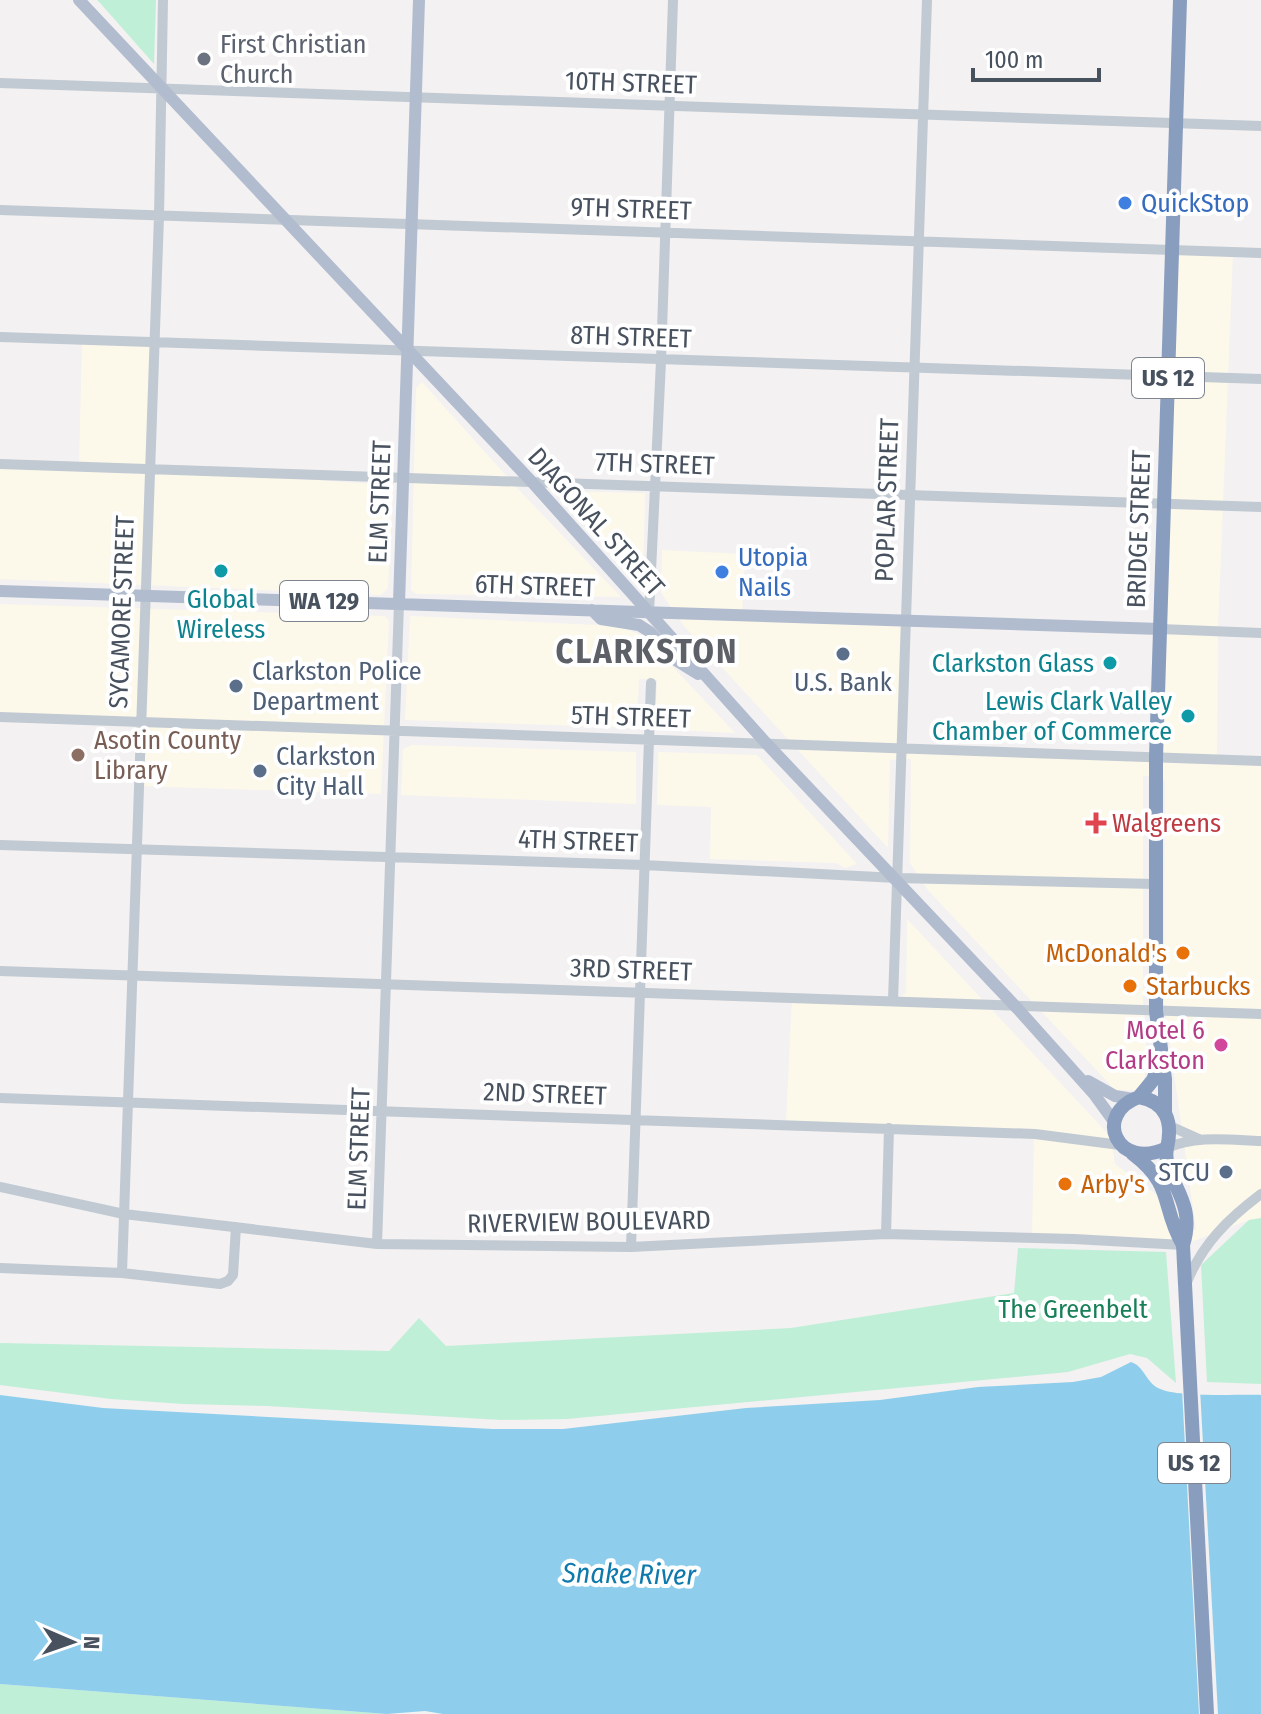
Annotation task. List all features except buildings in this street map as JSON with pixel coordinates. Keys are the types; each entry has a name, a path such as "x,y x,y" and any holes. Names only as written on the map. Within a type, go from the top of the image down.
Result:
{"highway":[{"name":"BRIDGE STREET","path":"1165,1111 1165,1079 1156,1011 1156,757 1180,0"},
{"path":"1114,1126 1120,1110 1153,1080 1162,1059"},
{"path":"1136,1098 1152,1101 1165,1111"},
{"name":"US 12","path":"1165,1111 1170,1126 1167,1165 1186,1208 1184,1288 1207,1714"},
{"name":"US 12","path":"1114,1126 1127,1150 1149,1166 1163,1186 1173,1228 1183,1245"},
{"path":"1127,1150 1153,1154 1167,1148"}],"main road":[{"name":"DIAGONAL STREET","path":"79,0 532,482 766,743 1017,1008 1078,1076 1114,1126"},
{"name":"ELM STREET","path":"399,603 419,0"},
{"name":"6TH STREET","path":"0,591 1160,629"},
{"name":"WA 129","path":"592,610 601,619 639,625 650,632 677,661 710,681"},
{"name":"DIAGONAL STREET","path":"1078,1076 1115,1096 1136,1098"}],"street":[{"name":"SYCAMORE STREET","path":"122,1273 159,216 163,0"},
{"path":"649,613 673,0"},
{"name":"POPLAR STREET","path":"893,1001 927,0"},
{"name":"10TH STREET","path":"0,83 1261,126"},
{"name":"9TH STREET","path":"0,210 1261,253"},
{"name":"8TH STREET","path":"0,337 1261,379"},
{"name":"7TH STREET","path":"0,464 1261,507"},
{"name":"ELM STREET","path":"377,1244 399,603"},
{"name":"6TH STREET","path":"1160,629 1261,633"},
{"path":"631,1247 651,683"},
{"name":"5TH STREET","path":"0,717 1261,761"},
{"name":"4TH STREET","path":"0,845 644,865 897,878 1155,884"},
{"name":"3RD STREET","path":"0,971 1261,1014"},
{"name":"2ND STREET","path":"0,1098 1046,1134 1127,1150"},
{"path":"1087,1141 1114,1126"},
{"path":"1170,1126 1201,1139"},
{"path":"886,1234 889,1128"},
{"path":"1167,1148 1201,1139 1261,1141"},
{"name":"RIVERVIEW BOULEVARD","path":"0,1187 124,1214 377,1244 631,1247 886,1234 1183,1245"},
{"path":"1184,1288 1202,1250 1227,1220 1261,1194"},
{"path":"0,1268 122,1273 220,1284 233,1275 236,1227"}],"shaded area":[{"path":"1173,250 1233,252 1218,631 1217,758 1261,761 1261,1218 1183,1245 1032,1238 1034,1134 786,1124 792,998 893,1001 906,993 907,919 1111,1137 1115,1164 1196,1230 1164,1002 1165,781 1143,775 1143,999 1148,1066 1140,1090 1115,1090 927,889 910,863 911,759 890,760 888,848 684,626 661,593 662,550 745,554 742,616 906,621 902,747 1156,757"},
{"path":"82,340 154,343 150,469 389,485 393,489 388,588 381,595 0,579 0,464 79,466"},
{"path":"422,382 621,597 416,594 411,590 416,388"},
{"path":"559,491 645,493 643,583"},
{"path":"0,604 385,616 389,621 381,794 138,786 140,722 0,717"},
{"path":"410,616 618,626 644,636 735,733 655,729 657,680 639,679 637,728 405,720"},
{"path":"412,745 636,752 636,804 401,795 403,749"},
{"path":"658,752 757,755 857,864 845,868 836,863 710,859 711,807 657,805"}],"green space":[{"path":"97,0 156,0 154,64 101,4"},
{"path":"1261,1218 1261,1384 1207,1382 1201,1265 1249,1220"},
{"name":"The Greenbelt","path":"1018,1248 1166,1252 1176,1383 1147,1358 1130,1354 1068,1372 567,1419 501,1420 111,1399 0,1385 0,1343 389,1351 419,1318 446,1346 791,1328 1014,1293"},
{"path":"0,1684 387,1714 0,1714"}],"water":[{"name":"Snake River","path":"1131,1362 1154,1385 1167,1391 1261,1395 1261,1714 443,1714 425,1711 387,1714 0,1684 0,1395 103,1408 492,1429 563,1429 746,1408 880,1400 978,1387 1073,1382 1101,1377"}],"pier":[{"path":"1182,1389 1200,1389 1218,1714 1199,1714"}],"place":[{"name":"First Christian Church","path":"204,59"},
{"name":"QuickStop","path":"1125,203"},
{"name":"Global Wireless","path":"221,571"},
{"name":"Utopia Nails","path":"722,572"},
{"name":"U.S. Bank","path":"843,654"},
{"name":"Clarkston Glass","path":"1110,663"},
{"name":"Clarkston Police Department","path":"236,686"},
{"name":"Lewis Clark Valley Chamber of Commerce","path":"1188,716"},
{"name":"Asotin County Library","path":"78,755"},
{"name":"Clarkston City Hall","path":"260,771"},
{"name":"Walgreens","path":"1096,823"},
{"name":"McDonald's","path":"1183,953"},
{"name":"Starbucks","path":"1130,986"},
{"name":"Motel 6 Clarkston","path":"1221,1045"},
{"name":"STCU","path":"1226,1172"},
{"name":"Arby's","path":"1065,1184"}],"district":[{"name":"CLARKSTON","path":"647,651"}]}
